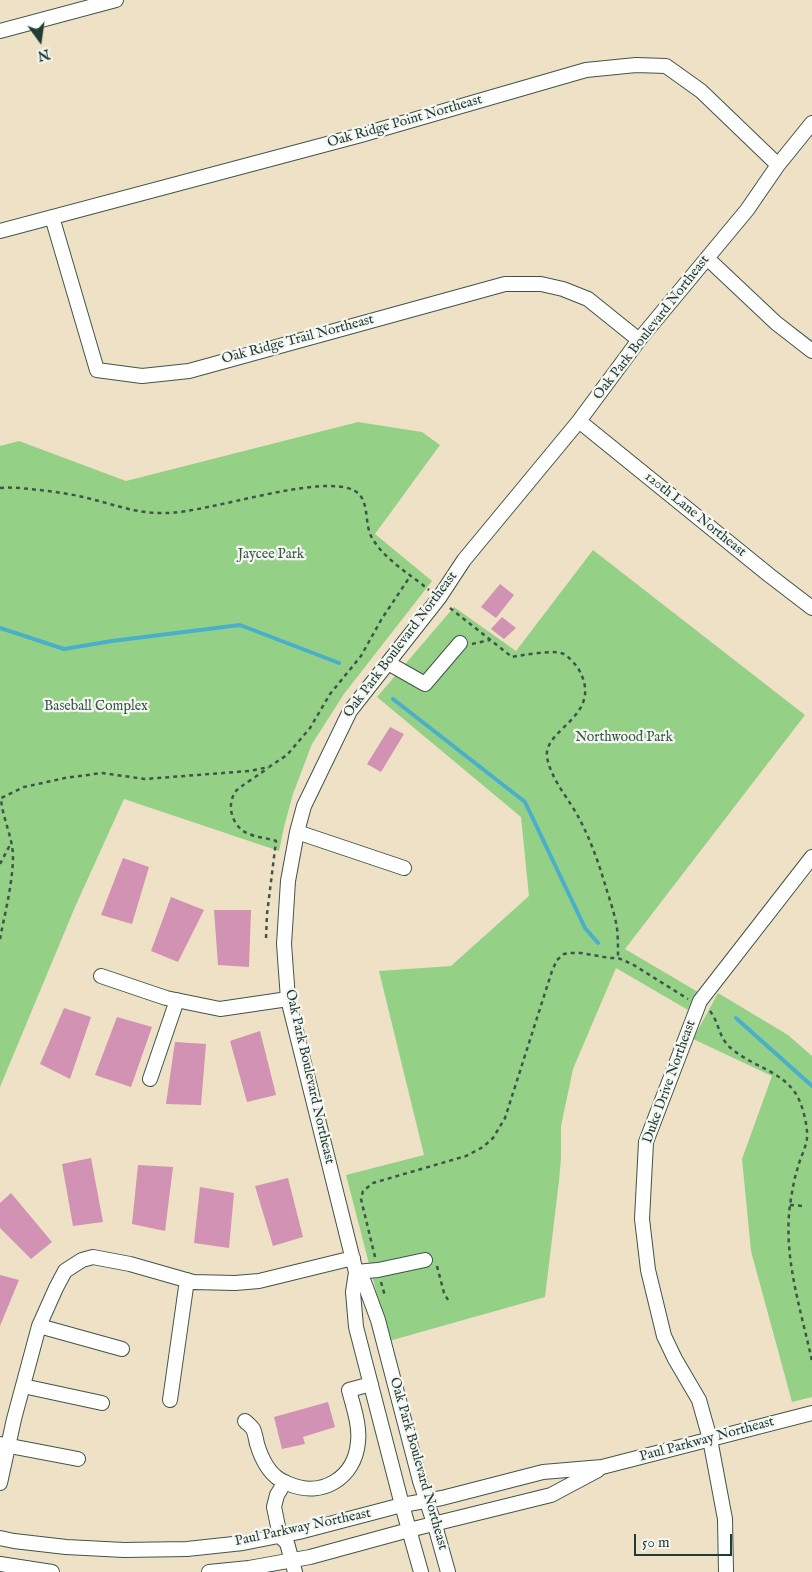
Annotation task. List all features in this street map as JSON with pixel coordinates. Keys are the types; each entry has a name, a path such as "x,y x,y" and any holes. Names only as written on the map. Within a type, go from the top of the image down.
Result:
{"street":[{"path":"0,31 116,0"},
{"name":"Oak Ridge Point Northeast","path":"0,231 360,135 586,70 636,65 666,66 701,91 778,166"},
{"name":"Oak Park Boulevard Northeast","path":"421,1572 356,1327 353,1292 356,1272 288,999 284,944 288,881 304,806 350,711 439,598 464,560 579,421 639,340 747,210 812,122"},
{"name":"Oak Ridge Trail Northeast","path":"52,217 97,370 142,376 189,370 505,284 542,284 563,289 588,299 639,340"},
{"path":"707,258 776,323 812,351"},
{"name":"120th Lane Northeast","path":"579,421 812,608"},
{"path":"388,663 425,684 460,642"},
{"path":"297,832 404,868"},
{"name":"Duke Drive Northeast","path":"726,1572 725,1519 710,1439 699,1400 664,1336 648,1270 642,1220 646,1142 698,1005 812,857"},
{"path":"102,976 177,1000 220,1009 288,999"},
{"path":"150,1079 177,1000"},
{"path":"0,1483 4,1444 23,1386 39,1326 65,1271 82,1260 93,1257 130,1264 193,1282 235,1283 259,1281 353,1258"},
{"path":"356,1272 378,1270 425,1260"},
{"name":"Oak Park Boulevard Northeast","path":"356,1272 364,1282 378,1320 420,1481 448,1572"},
{"path":"170,1400 186,1280"},
{"path":"39,1326 122,1349"},
{"path":"245,1421 253,1430 261,1455 269,1470 280,1480 298,1488 320,1489 335,1483 347,1471 355,1457 358,1428 349,1390 371,1384"},
{"path":"23,1386 102,1404"},
{"name":"Paul Parkway Northeast","path":"0,1538 66,1547 124,1550 187,1549 242,1543 280,1536 402,1505 427,1502 543,1472 602,1467 812,1413"},
{"path":"4,1444 78,1460"},
{"name":"Paul Parkway Northeast","path":"209,1572 294,1566 310,1557 551,1495 602,1467"},
{"path":"284,1482 277,1495 274,1508 280,1536 287,1543 294,1566"},
{"path":"0,1564 52,1572"}],"path":[{"path":"0,488 8,487 46,491 82,497 126,509 165,514 200,510 323,485 342,486 356,492 364,500 368,525 372,536 381,550 429,590"},
{"path":"266,938 266,914 276,842 264,837 250,835 239,828 232,818 231,803 236,791 287,755 310,728 330,694 361,656 381,620 411,575"},
{"path":"450,608 512,657 536,653 561,653 574,662 584,681 584,700 579,710 550,743 547,755 552,773 577,814 599,863 617,927 618,958"},
{"path":"460,642 467,645 490,640"},
{"path":"0,939 11,880 13,854 0,797 24,787 65,778 102,773 145,779 249,771 269,767"},
{"path":"0,864 11,842"},
{"path":"386,1300 363,1209 361,1199 363,1191 373,1183 466,1156 483,1147 493,1138 506,1118 557,960 564,954 570,953 618,958 632,964 711,1011 716,1020 720,1037 730,1048 743,1058 777,1074 795,1092 799,1100 805,1118 807,1139 797,1169 790,1205 788,1240 792,1273 812,1361"},
{"path":"790,1205 803,1206"},
{"path":"425,1260 432,1259 436,1261 444,1293 448,1300"}],"green space":[{"path":"358,422 422,432 440,445 375,534 432,581 344,694 312,744 293,794 279,851 124,799 75,907 0,1087 0,446 19,441 126,481"},
{"name":"Northwood Park","path":"593,550 805,715 625,949 698,992 688,1010 616,968 573,1069 561,1126 559,1181 545,1297 389,1341 346,1175 424,1155 379,971 451,966 529,896 521,817 377,697 454,607 516,651"},
{"path":"718,993 788,1035 812,1056 812,1397 792,1402 751,1251 742,1159 772,1076 693,1039"}],"building":[{"path":"500,584 514,595 496,618 481,607"},
{"path":"502,617 516,628 504,639 491,629"},
{"path":"390,727 404,734 381,772 367,764"},
{"path":"123,858 149,867 132,924 101,915"},
{"path":"171,897 204,910 178,962 151,951"},
{"path":"214,910 251,910 249,967 218,965"},
{"path":"64,1008 91,1017 70,1079 40,1064"},
{"path":"117,1017 152,1027 131,1087 95,1075"},
{"path":"260,1031 276,1095 247,1102 230,1041"},
{"path":"175,1042 206,1044 201,1105 166,1104"},
{"path":"91,1158 103,1222 73,1226 62,1164"},
{"path":"138,1165 173,1167 165,1231 132,1224"},
{"path":"288,1178 303,1237 273,1246 255,1186"},
{"path":"200,1187 234,1193 229,1248 194,1243"},
{"path":"11,1193 52,1242 31,1259 0,1228 0,1203"},
{"path":"0,1275 19,1280 0,1326"},
{"path":"328,1402 335,1427 303,1437 305,1444 282,1449 274,1417"}],"waterway":[{"path":"0,628 64,649 240,625 339,663"},
{"path":"393,699 525,802 585,928 598,943"},
{"path":"736,1018 812,1086"}],"park label":[{"name":"Jaycee Park","path":"271,555"},
{"name":"Baseball Complex","path":"96,707"}]}
